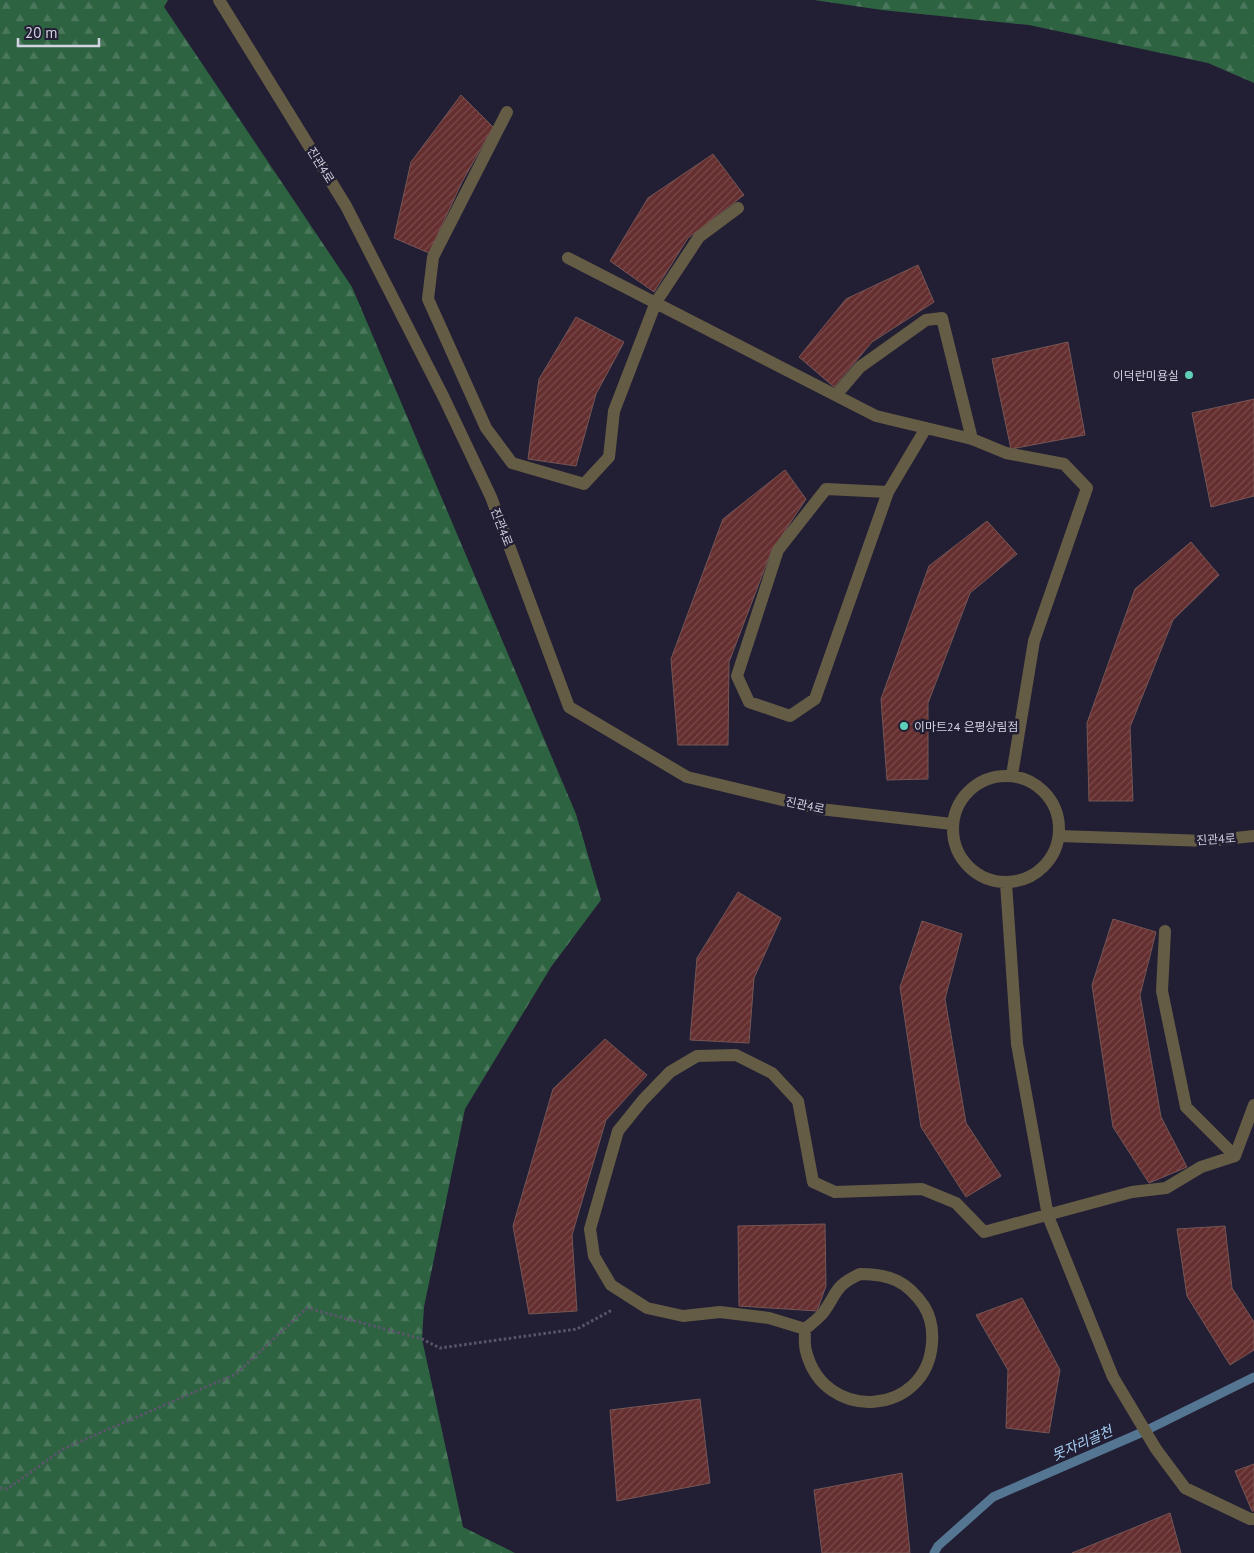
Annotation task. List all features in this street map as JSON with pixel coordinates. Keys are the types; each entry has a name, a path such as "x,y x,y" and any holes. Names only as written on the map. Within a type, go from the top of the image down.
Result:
{"street":[{"name":"진관4로","path":"219,0 346,206 444,398 491,497 569,707 687,777 820,809 952,824"},
{"path":"507,112 432,256 428,299 486,428 512,463 584,484 609,457 614,412 656,302 699,237 738,208"},
{"path":"568,258 876,416 972,439 1006,453 1064,464 1086,488 1034,641 1012,776"},
{"path":"836,395 860,367 926,320 942,318 972,439"},
{"path":"888,492 826,489 778,550 737,676 749,702 790,716 815,699 888,492 926,428"},
{"path":"995,776 1012,776 1028,780 1042,790 1053,803 1059,819 1059,836 1054,854 1042,869 1027,879 1006,883 991,881 974,873 962,860 954,843 952,824 956,808 965,793 979,782 995,776"},
{"name":"진관4로","path":"1059,836 1207,841 1254,836"},
{"path":"1006,883 1017,1044 1048,1216 1113,1377 1156,1449 1185,1488 1250,1519 1254,1519"},
{"path":"1165,931 1162,992 1186,1107 1234,1156"},
{"path":"805,1328 769,1318 720,1312 683,1316 647,1308 611,1285 594,1256 590,1228 618,1131 642,1100 670,1072 697,1056 736,1055 772,1074 798,1101 813,1182 835,1192 922,1189 956,1203 984,1232 1132,1192 1166,1188 1201,1167 1234,1156"},
{"path":"1234,1156 1254,1105"},
{"path":"860,1274 881,1274 900,1281 916,1294 927,1311 933,1331 932,1353 923,1373 908,1389 889,1400 867,1403 846,1399 827,1388 813,1371 805,1350 805,1328 822,1314 833,1295 844,1282 860,1274"}],"path":[{"path":"0,1488 7,1489 62,1449 236,1374 308,1308 422,1339 440,1348 577,1329 632,1299"}],"green space":[{"path":"0,0 168,0 164,7 352,287 576,814 601,900 551,967 465,1109 424,1307 422,1339 463,1527 515,1553 0,1553"},
{"path":"814,0 1254,0 1254,83 1208,63 1029,25 882,10"}],"building":[{"path":"461,95 493,127 462,182 429,253 394,238 411,162"},
{"path":"713,154 744,195 688,238 654,292 610,261 648,198"},
{"path":"918,265 934,302 872,342 834,387 799,357 846,299"},
{"path":"576,317 624,342 596,394 576,466 528,459 539,379"},
{"path":"1068,342 1085,435 1011,449 992,359"},
{"path":"1254,399 1254,496 1211,507 1192,413"},
{"path":"785,470 806,499 771,552 729,662 728,745 678,745 671,659 723,519"},
{"path":"987,521 1017,554 970,593 928,703 928,779 887,780 881,699 929,566"},
{"path":"1191,542 1219,575 1173,620 1130,727 1133,801 1089,801 1087,723 1135,589"},
{"path":"738,892 781,918 754,978 749,1043 690,1040 697,958"},
{"path":"1113,919 1156,932 1140,995 1161,1117 1187,1167 1149,1183 1113,1127 1092,985"},
{"path":"922,921 962,934 945,999 966,1123 1001,1176 966,1197 921,1127 900,987"},
{"path":"605,1039 647,1075 606,1120 572,1235 577,1311 529,1314 513,1226 553,1089"},
{"path":"825,1224 826,1286 817,1311 739,1306 738,1226"},
{"path":"1225,1226 1232,1288 1254,1322 1254,1350 1230,1365 1187,1296 1177,1229"},
{"path":"1022,1298 1060,1370 1049,1433 1006,1428 1008,1370 976,1315"},
{"path":"700,1399 710,1483 617,1501 610,1410"},
{"path":"1254,1464 1254,1511 1252,1511 1235,1471"},
{"path":"902,1473 910,1553 822,1553 814,1490"},
{"path":"1170,1513 1181,1553 1072,1553"}],"waterway":[{"name":"못자리골천","path":"934,1553 938,1546 993,1497 1145,1431 1254,1377"}],"place":[{"name":"이덕란미용실","path":"1189,375"},
{"name":"이마트24 은평상림점","path":"904,726"}]}
